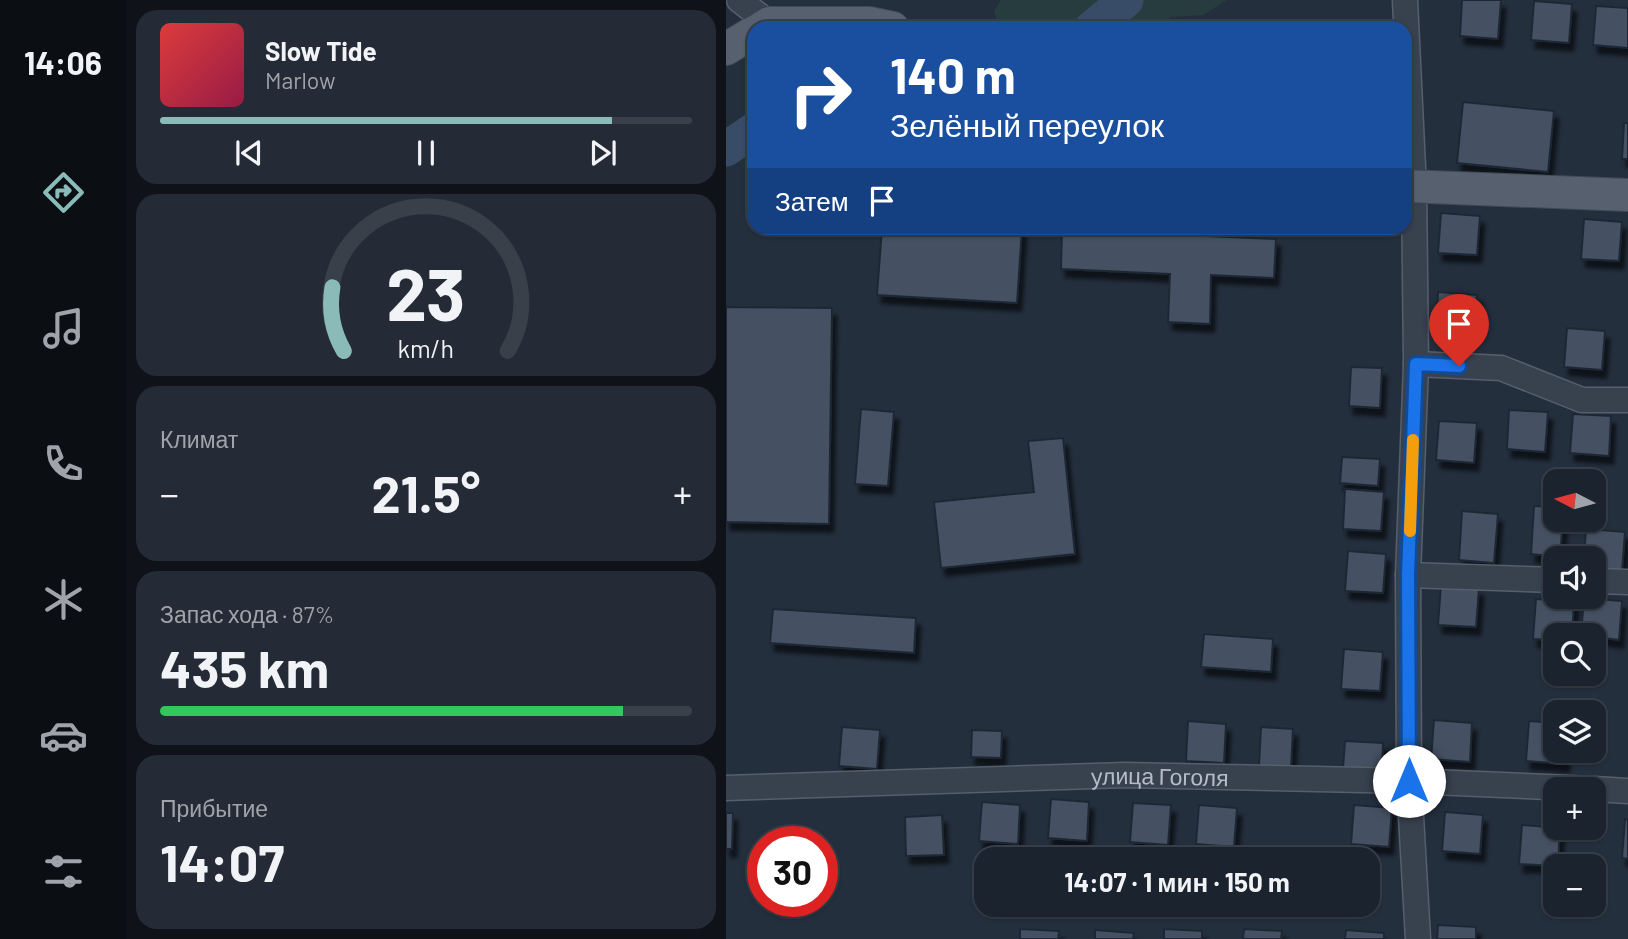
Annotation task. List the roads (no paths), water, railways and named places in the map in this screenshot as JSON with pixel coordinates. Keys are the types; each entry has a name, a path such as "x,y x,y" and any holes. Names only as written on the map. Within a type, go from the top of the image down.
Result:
{"main road":[{"path":"726,49 747,36"},
{"path":"1412,187 1628,195"}],"street":[{"path":"739,0 756,21"},
{"path":"1405,0 1405,21"},
{"path":"1411,235 1416,364 1408,575 1409,781 1418,939"},
{"path":"1416,364 1501,368 1582,400 1628,400"},
{"path":"1408,575 1543,580"},
{"path":"1606,581 1628,582"},
{"name":"улица Гоголя","path":"726,788 1125,775 1543,787"},
{"name":"улица Гоголя","path":"1606,790 1628,791"}],"waterway":[{"path":"1100,21 1126,0"},
{"path":"726,149 747,135"}]}
